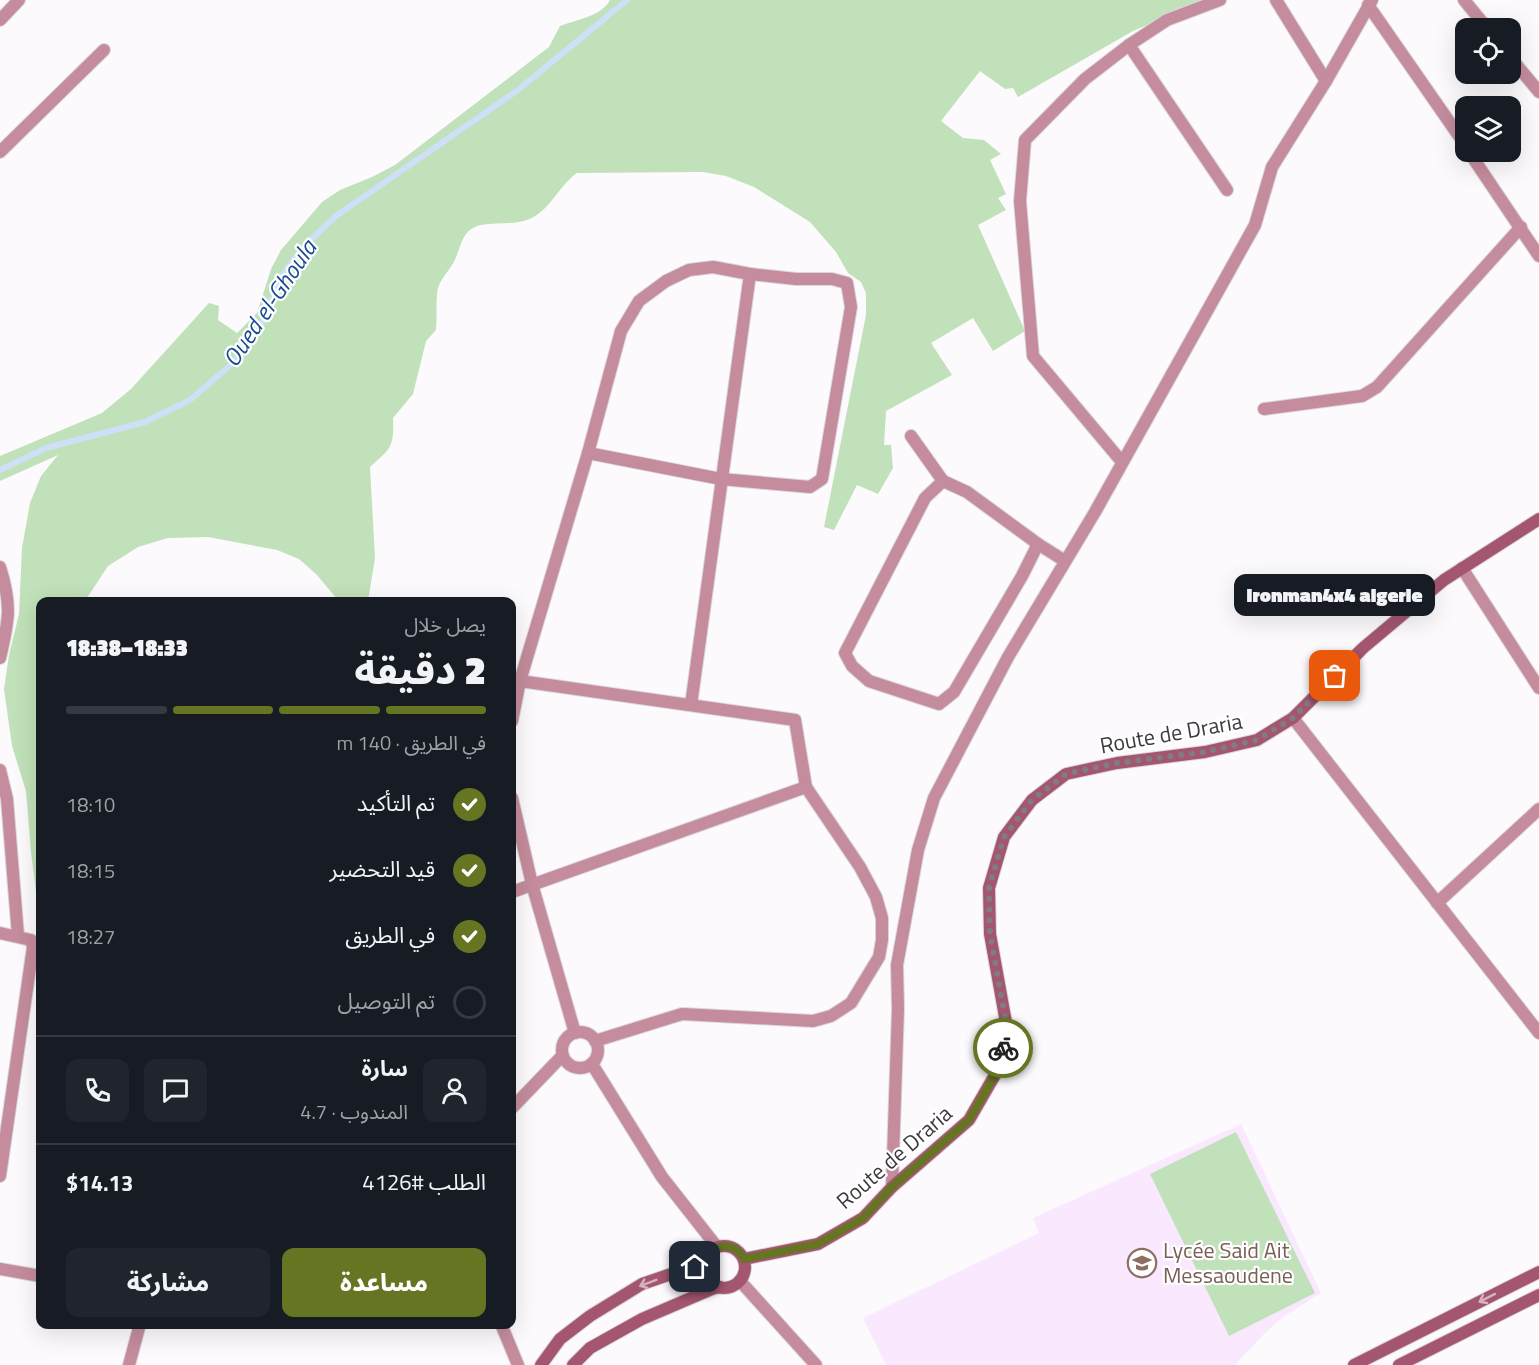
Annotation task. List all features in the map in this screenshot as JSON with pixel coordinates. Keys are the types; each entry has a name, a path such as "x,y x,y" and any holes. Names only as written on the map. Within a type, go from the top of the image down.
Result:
{"main road":[{"name":"Route de Draria","path":"744,1259 818,1244 863,1218 892,1187 969,1120 999,1068 1007,1028 990,934 989,888 1004,837 1032,800 1066,774 1117,763 1205,752 1257,740 1293,718 1363,648 1444,580 1539,519"},
{"path":"717,1246 730,1246 744,1259 745,1270 740,1281 727,1288 714,1285 705,1276 703,1263 706,1256 717,1246"},
{"path":"541,1365 560,1339 590,1316 642,1284 703,1263"},
{"path":"1354,1365 1539,1272"},
{"path":"573,1365 590,1348 642,1319 720,1287"},
{"path":"1399,1365 1539,1295"}],"street":[{"path":"0,20 19,0"},
{"path":"1122,462 1033,356 1020,201 1025,140 1085,79 1129,45 1167,20 1220,0"},
{"path":"1276,0 1326,81"},
{"path":"1464,0 1479,18"},
{"path":"892,1187 898,1009 897,965 918,850 934,798 1008,657 1122,462 1255,225 1272,167 1326,81 1370,3 1455,130"},
{"path":"1129,45 1227,189"},
{"path":"0,153 104,50"},
{"path":"1521,70 1539,92"},
{"path":"1476,162 1539,256"},
{"path":"1264,409 1362,396 1377,387 1521,227"},
{"path":"516,701 621,331 639,302 666,281 689,270 713,267 796,279 840,279 847,283 851,307 822,478 810,487 721,479 588,453"},
{"path":"691,705 750,274"},
{"path":"910,436 943,482 967,492 1065,561"},
{"path":"943,482 925,498 845,653 852,666 869,681 939,704 954,692 1022,576 1038,544"},
{"path":"0,567 7,590 9,621 0,657"},
{"path":"1462,568 1539,688"},
{"path":"520,681 795,720 806,787 860,867 876,897 882,918 879,957 851,1003 831,1016 813,1021 682,1014 595,1041"},
{"path":"1293,718 1539,1033"},
{"path":"0,770 7,799 18,936"},
{"path":"516,890 806,787"},
{"path":"1437,903 1539,809"},
{"path":"516,815 532,884 575,1033"},
{"path":"0,933 31,940 33,948 0,1176"},
{"path":"586,1033 595,1041 598,1053 592,1064 575,1068 565,1062 562,1056 562,1044 570,1035 586,1033"},
{"path":"516,1104 562,1056"},
{"path":"592,1064 662,1177 717,1246"},
{"path":"0,1269 36,1275"},
{"path":"740,1281 816,1365"},
{"path":"129,1365 139,1329"},
{"path":"503,1329 518,1365"}],"shaded area":[{"name":"Lycée Said Ait Messaoudene","path":"1241,1124 1321,1293 1283,1317 1235,1365 886,1365 863,1318 1039,1233 1033,1218"}],"green space":[{"path":"610,0 1207,0 1133,31 1018,97 1013,88 1005,89 980,71 941,121 963,138 984,140 1001,154 990,160 1006,194 998,198 1006,210 978,225 1025,331 993,351 973,318 931,343 952,375 886,411 884,445 891,445 893,468 878,494 857,485 834,530 824,527 866,315 866,293 861,282 848,273 836,252 810,222 754,187 726,176 703,172 577,173 535,216 516,222 481,225 469,231 438,288 436,330 426,341 413,394 393,418 393,436 390,447 370,467 375,558 369,597 336,597 316,574 299,559 277,550 208,537 168,538 138,547 108,566 88,597 36,597 36,892 26,791 12,746 4,689 19,614 22,548 30,503 41,476 58,455 0,481 0,456 102,413 131,389 209,303 219,306 218,320 237,333 257,313 271,269 281,250 322,202 340,190 395,165 549,47 560,26 595,14"},
{"path":"1236,1132 1315,1293 1229,1336 1150,1174"}],"waterway":[{"name":"Oued el-Ghoula","path":"0,470 46,448 145,422 190,400 234,362 263,321 283,274 303,247 336,216 518,90 627,0"}],"way so far":[{"path":"1003,1048 1007,1028 990,934 989,888 1004,837 1032,800 1066,774 1117,763 1205,752 1257,740 1293,718 1335,676"}],"place":[{"name":"Ironman4x4 algerie","path":"1335,676"},
{"name":"Lycée Said Ait Messaoudene","path":"1142,1263"}],"route":[{"path":"695,1267 703,1263 706,1256 717,1246 730,1246 736,1249 744,1259 818,1244 863,1218 892,1187 969,1120 999,1068 1003,1048"}]}
